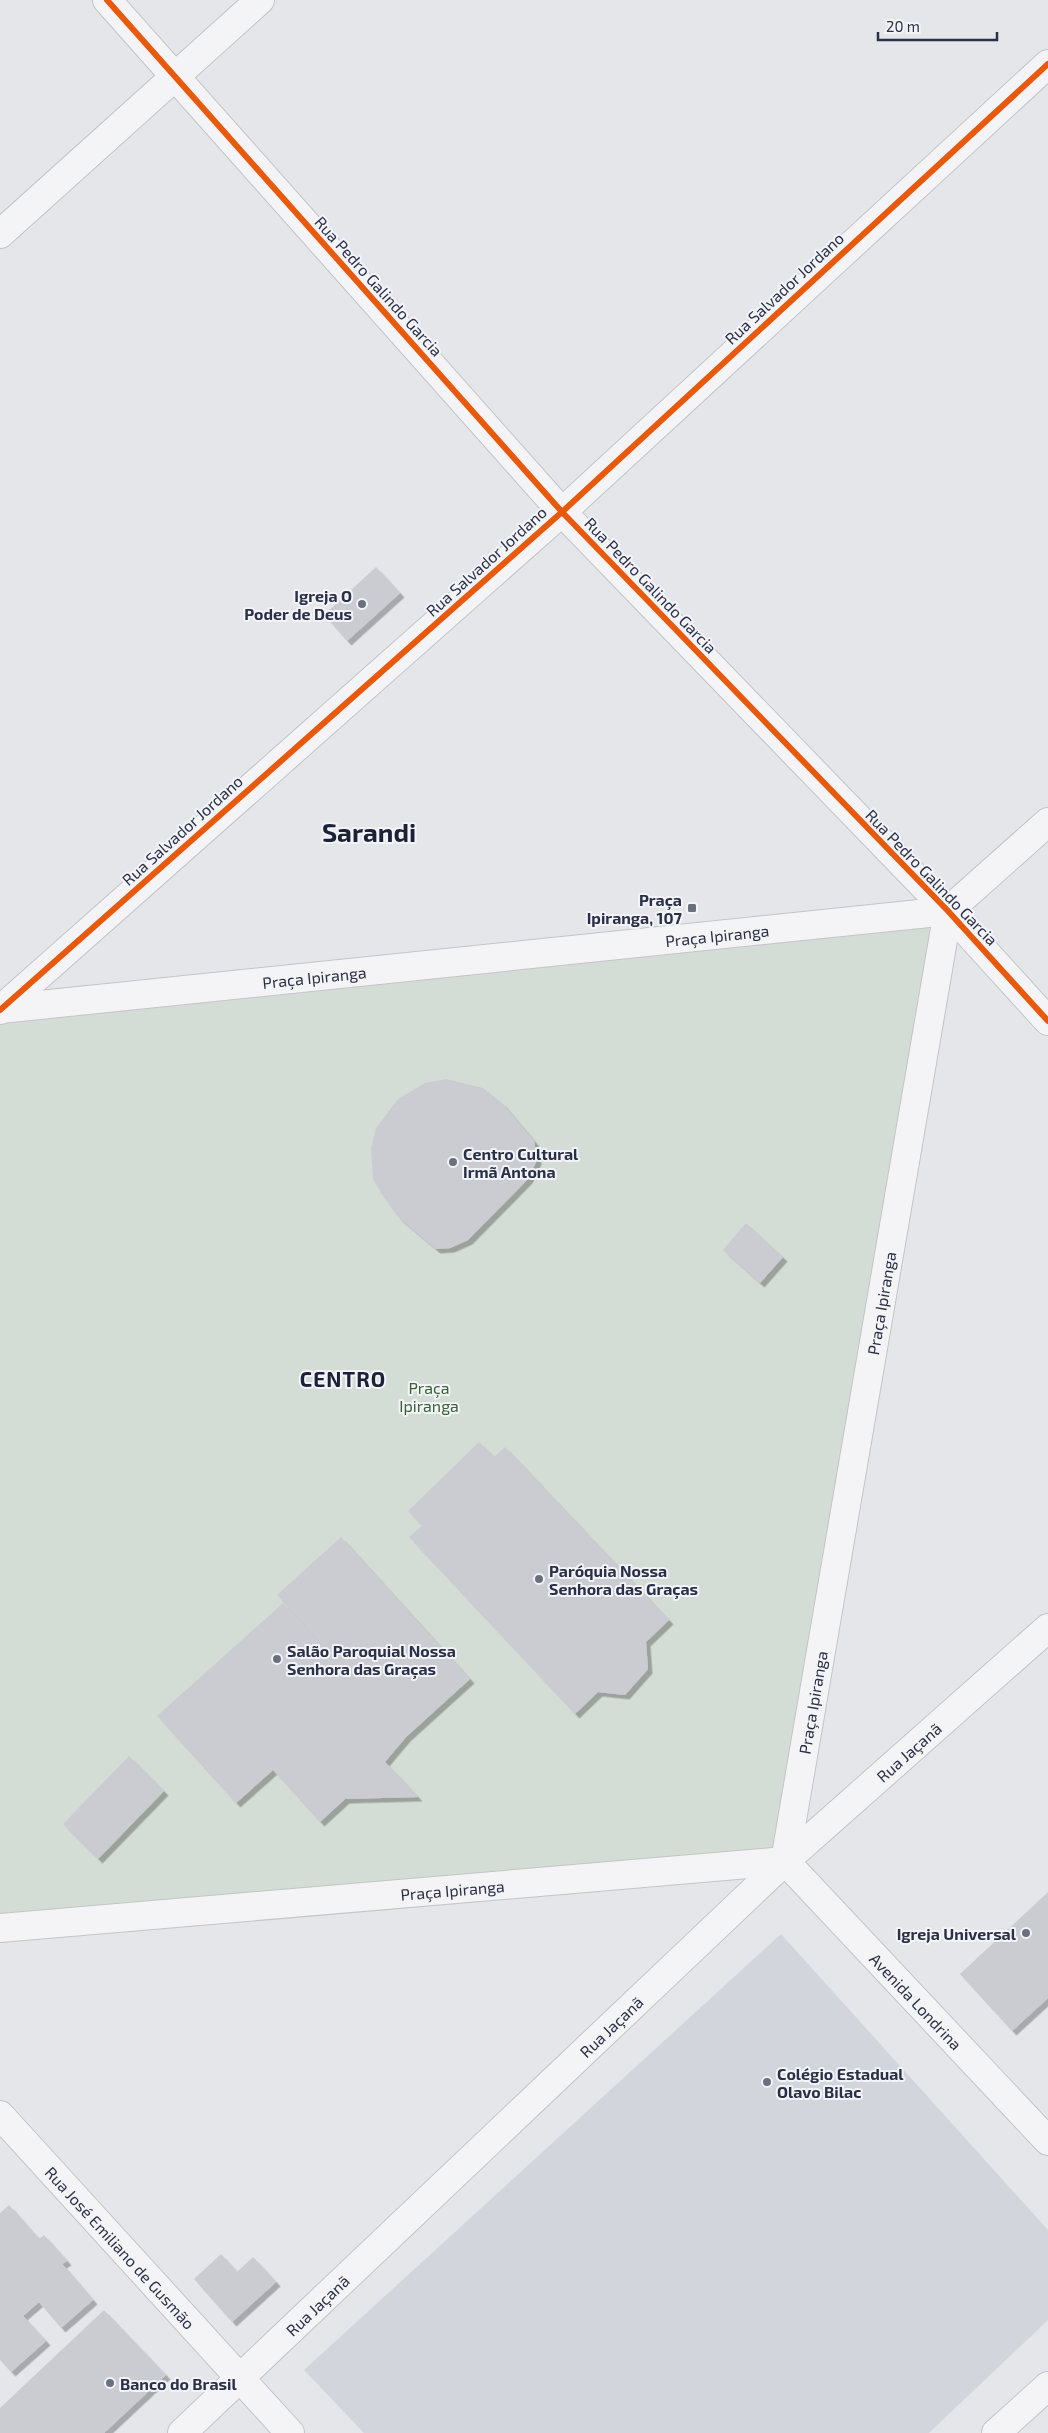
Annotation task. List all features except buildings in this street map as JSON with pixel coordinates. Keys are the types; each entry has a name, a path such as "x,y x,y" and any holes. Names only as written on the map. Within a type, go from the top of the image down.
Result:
{"street":[{"name":"Rua Pedro Galindo Garcia","path":"107,0 562,512 948,911 1048,1021"},
{"path":"0,234 260,0"},
{"name":"Rua Salvador Jordano","path":"0,1010 562,512 1048,64"},
{"path":"948,911 1048,822"},
{"name":"Praça Ipiranga","path":"0,1010 948,911 785,1861 0,1928"},
{"name":"Rua Jaçanã","path":"182,2433 785,1861 1048,1628"},
{"name":"Avenida Londrina","path":"785,1861 1048,2141"},
{"name":"Rua José Emiliano de Gusmão","path":"0,2115 290,2433"},
{"path":"996,2433 1048,2386"}],"shaded area":[{"name":"Colégio Estadual Olavo Bilac","path":"781,1934 1048,2230 1048,2320 929,2433 364,2433 304,2370"}],"green space":[{"name":"Praça Ipiranga","path":"948,911 785,1861 0,1928 0,1013"}],"cycle path":[{"path":"107,0 562,512 948,911 1048,1021"},
{"path":"0,1010 562,512 1048,64"}],"place":[{"name":"Igreja O Poder de Deus","path":"362,604"},
{"name":"Praça Ipiranga, 107","path":"692,908"},
{"name":"Centro Cultural Irmã Antona","path":"453,1162"},
{"name":"Paróquia Nossa Senhora das Graças","path":"539,1579"},
{"name":"Salão Paroquial Nossa Senhora das Graças","path":"277,1659"},
{"name":"Igreja Universal","path":"1026,1933"},
{"name":"Colégio Estadual Olavo Bilac","path":"767,2082"},
{"name":"Banco do Brasil","path":"110,2383"}],"district":[{"name":"Sarandi","path":"369,831"},
{"name":"CENTRO","path":"343,1378"}]}
